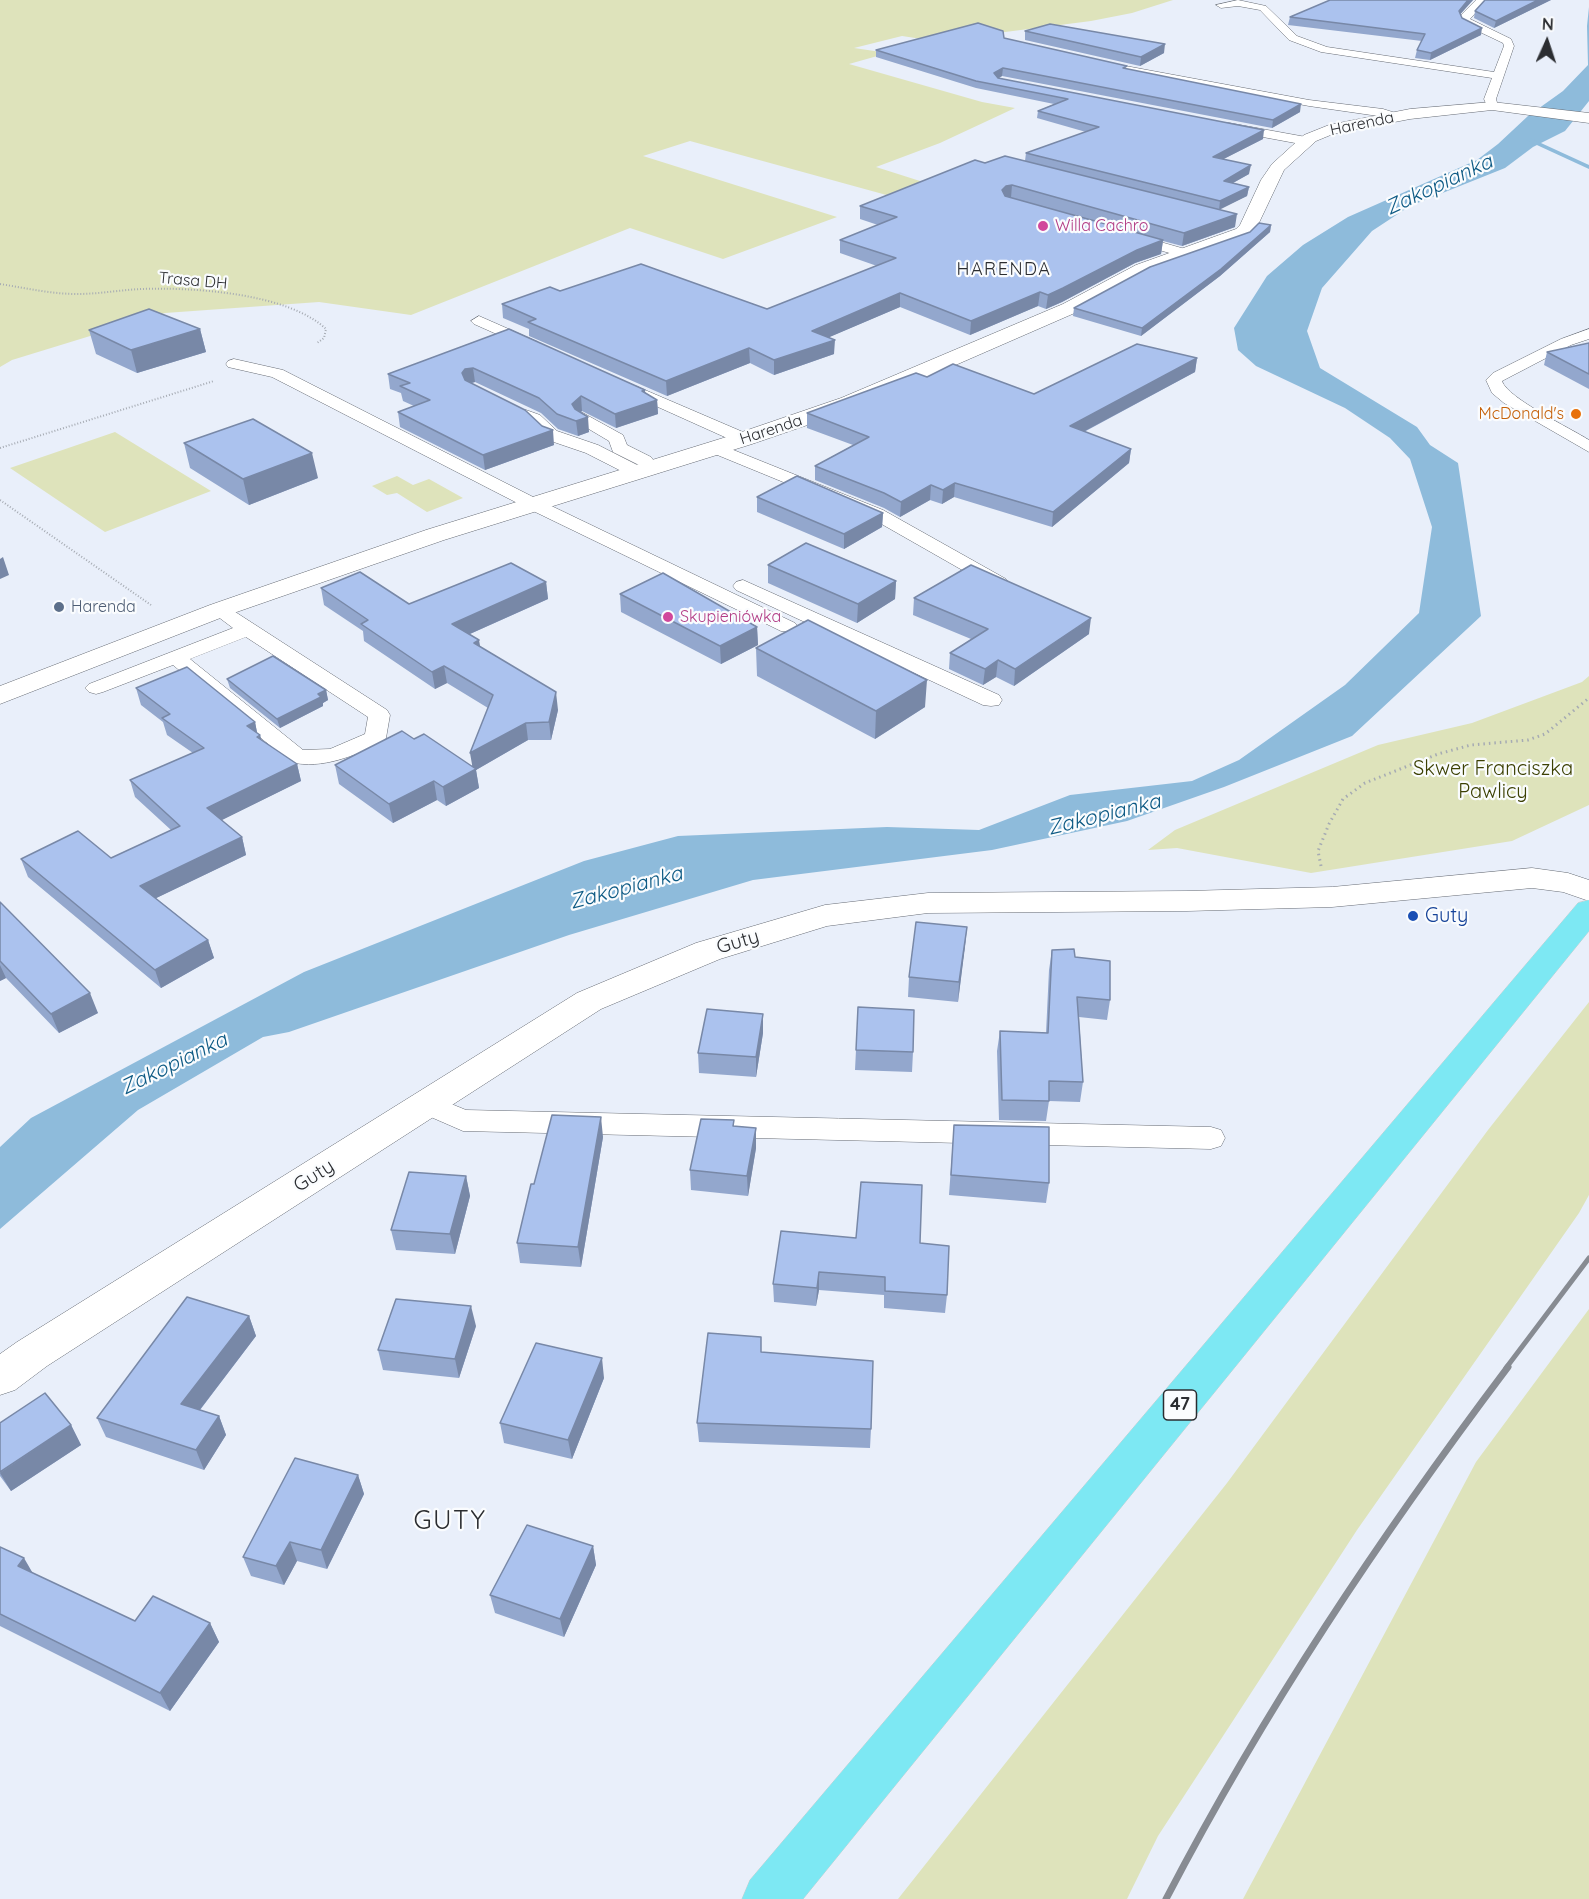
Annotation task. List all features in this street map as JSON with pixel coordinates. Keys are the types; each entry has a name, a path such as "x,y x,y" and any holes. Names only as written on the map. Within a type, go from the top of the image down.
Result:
{"main road":[{"name":"47","path":"769,1899 1589,910"}],"street":[{"name":"Harenda","path":"0,696 219,610 435,535 716,448 849,403 1054,315 1136,272 1242,233 1244,222 1276,170 1306,141 1335,128 1399,116 1492,106 1589,118"},
{"name":"Guty","path":"0,1377 32,1354 589,1001 708,951 825,916 928,903 1311,898 1378,894 1532,878 1568,883 1589,891"}],"lane":[{"path":"1482,0 1464,17 1465,21 1507,41 1509,46 1490,99 1492,106"},
{"path":"1221,4 1238,3 1263,8 1293,38 1325,50 1498,76"},
{"path":"1090,62 1309,103 1399,116"},
{"path":"1219,124 1306,141"},
{"path":"1118,234 1186,254"},
{"path":"479,321 543,349"},
{"path":"1589,350 1579,337 1499,375 1494,380 1499,391 1589,447"},
{"path":"234,364 277,373 542,501 991,700"},
{"path":"606,378 744,439"},
{"path":"514,409 534,419 551,435 646,470"},
{"path":"583,418 616,439 620,448 646,470"},
{"path":"716,448 878,514 1010,590"},
{"path":"542,501 576,523 788,627"},
{"path":"177,658 298,758 334,755 375,738 379,715 219,610"},
{"path":"96,688 248,629"},
{"path":"428,1104 463,1120 1211,1138"}],"path":[{"name":"Trasa DH","path":"0,284 77,294 151,289 177,290 265,301 297,309 322,323 326,329 324,338 317,344"},
{"path":"0,447 255,368"},
{"path":"0,500 27,516 180,626"},
{"path":"1323,871 1318,851 1329,824 1343,800 1365,783 1438,754 1471,745 1528,740 1545,734 1589,698"}],"green space":[{"path":"0,0 1173,0 1132,13 1091,21 935,41 902,36 854,48 888,53 849,64 982,102 1015,108 940,143 876,167 942,188 901,199 690,141 643,156 837,217 723,259 630,228 411,315 319,302 165,313 12,360 0,367"},
{"path":"115,432 211,491 105,532 10,468"},
{"path":"397,476 413,485 429,479 463,498 427,512 397,493 387,495 372,486"},
{"name":"Skwer Franciszka Pawlicy","path":"1589,676 1589,805 1512,841 1311,873 1177,848 1148,850 1175,830 1378,745 1472,723 1582,682"},
{"path":"1589,1002 1589,1195 1579,1213 1357,1530 1158,1836 1127,1899 898,1899 1227,1483 1488,1130"},
{"path":"1589,1309 1589,1899 1243,1899 1476,1462"}],"water":[{"name":"Zakopianka","path":"1589,7 1589,101 1565,131 1533,147 1505,168 1410,206 1372,231 1322,288 1307,331 1320,368 1417,427 1430,445 1458,463 1481,616 1352,736 1224,787 1127,821 992,850 753,880 569,935 289,1032 263,1037 138,1110 0,1229 0,1147 31,1118 304,972 584,861 678,836 887,827 979,830 1070,795 1192,781 1239,760 1345,685 1419,613 1432,527 1410,459 1390,438 1345,408 1256,366 1238,350 1234,328 1267,276 1303,245 1348,217 1477,160 1528,116 1563,91 1588,65"}],"building":[{"path":"1330,0 1468,0 1459,11 1462,18 1482,28 1431,53 1417,50 1425,34 1290,17"},
{"path":"1485,0 1538,0 1496,21 1475,11"},
{"path":"978,23 1003,31 1004,38 1127,66 1123,68 1301,104 1273,120 1003,68 994,73 998,78 1264,130 1213,157 1251,165 1224,181 1249,187 1220,201 1026,153 1099,127 1038,111 1068,99 976,81 876,50"},
{"path":"1050,24 1165,44 1141,57 1025,31"},
{"path":"1005,156 1237,214 1184,233 1012,185 1006,186 1002,190 1005,196 1163,240 1137,250 1048,295 1040,292 971,321 900,293 812,331 835,340 774,360 749,348 666,381 528,322 536,319 502,304 550,287 560,291 641,264 767,309 896,258 840,240 897,217 860,206 975,160 985,163"},
{"path":"1259,223 1271,225 1221,269 1142,328 1074,308 1150,267 1250,232"},
{"path":"149,309 200,329 131,350 89,330"},
{"path":"509,329 645,390 642,391 657,400 615,414 581,396 572,404 575,409 588,417 576,421 557,414 539,398 473,368 465,369 462,373 465,380 525,410 542,426 553,430 483,455 398,412 430,400 400,386 410,383 388,374"},
{"path":"1589,343 1589,374 1547,352"},
{"path":"1137,344 1197,358 1070,426 1131,449 1053,512 955,483 943,490 931,485 901,502 815,466 869,437 807,413 916,373 927,377 953,364 1034,394"},
{"path":"253,419 312,453 243,479 184,443"},
{"path":"797,476 883,513 844,534 757,497"},
{"path":"806,543 896,581 858,604 768,565"},
{"path":"511,563 546,582 452,624 479,640 474,643 556,692 549,722 526,723 470,753 493,695 444,666 432,672 361,624 368,620 321,588 360,572 409,604"},
{"path":"971,565 1091,618 1015,669 998,660 985,669 950,653 988,629 914,598"},
{"path":"663,573 757,627 720,646 620,594"},
{"path":"808,620 927,680 876,711 756,648"},
{"path":"273,656 326,690 318,694 321,697 277,719 227,679"},
{"path":"187,667 255,722 247,726 260,735 257,737 297,764 207,808 242,837 140,886 208,940 155,970 21,859 78,831 111,858 180,826 130,780 204,748 162,718 170,714 136,688"},
{"path":"402,731 414,739 424,734 476,769 443,787 434,781 389,804 335,765"},
{"path":"0,902 90,993 51,1014 0,961"},
{"path":"916,922 967,927 959,982 909,977"},
{"path":"1074,949 1075,957 1110,961 1110,1000 1077,997 1083,1082 1049,1081 1049,1101 1002,1100 1000,1031 1048,1033 1052,950"},
{"path":"858,1007 914,1010 913,1052 856,1050"},
{"path":"707,1009 763,1014 756,1057 698,1053"},
{"path":"552,1115 601,1117 578,1247 517,1243 531,1184 534,1184"},
{"path":"701,1119 734,1120 733,1126 756,1128 747,1176 690,1170"},
{"path":"954,1125 1049,1127 1049,1183 951,1175"},
{"path":"409,1172 466,1176 450,1234 391,1230"},
{"path":"861,1182 922,1185 920,1243 949,1246 947,1295 885,1291 885,1277 819,1272 817,1288 773,1284 781,1231 856,1238"},
{"path":"187,1297 249,1316 181,1404 219,1416 196,1450 97,1418"},
{"path":"396,1299 471,1306 455,1359 378,1350"},
{"path":"708,1333 761,1337 761,1352 873,1361 871,1429 697,1423"},
{"path":"536,1343 602,1358 568,1440 500,1423"},
{"path":"45,1393 71,1425 0,1472 0,1423"},
{"path":"295,1458 358,1475 321,1550 290,1542 276,1566 243,1557"},
{"path":"527,1525 593,1546 560,1619 490,1595"},
{"path":"0,1547 24,1558 18,1566 135,1621 153,1596 210,1623 160,1693 0,1614"}],"waterway":[{"path":"1528,139 1589,167"}],"railway":[{"path":"1506,1368 1589,1258"},
{"path":"1166,1899 1243,1760 1326,1626 1369,1560 1508,1367"}],"place":[{"name":"Willa Cachro","path":"1043,226"},
{"name":"McDonald's","path":"1576,414"},
{"name":"Harenda","path":"59,607"},
{"name":"Skupieniówka","path":"668,617"},
{"name":"Guty","path":"1413,916"}],"district":[{"name":"HARENDA","path":"1004,270"},
{"name":"GUTY","path":"450,1521"}]}
